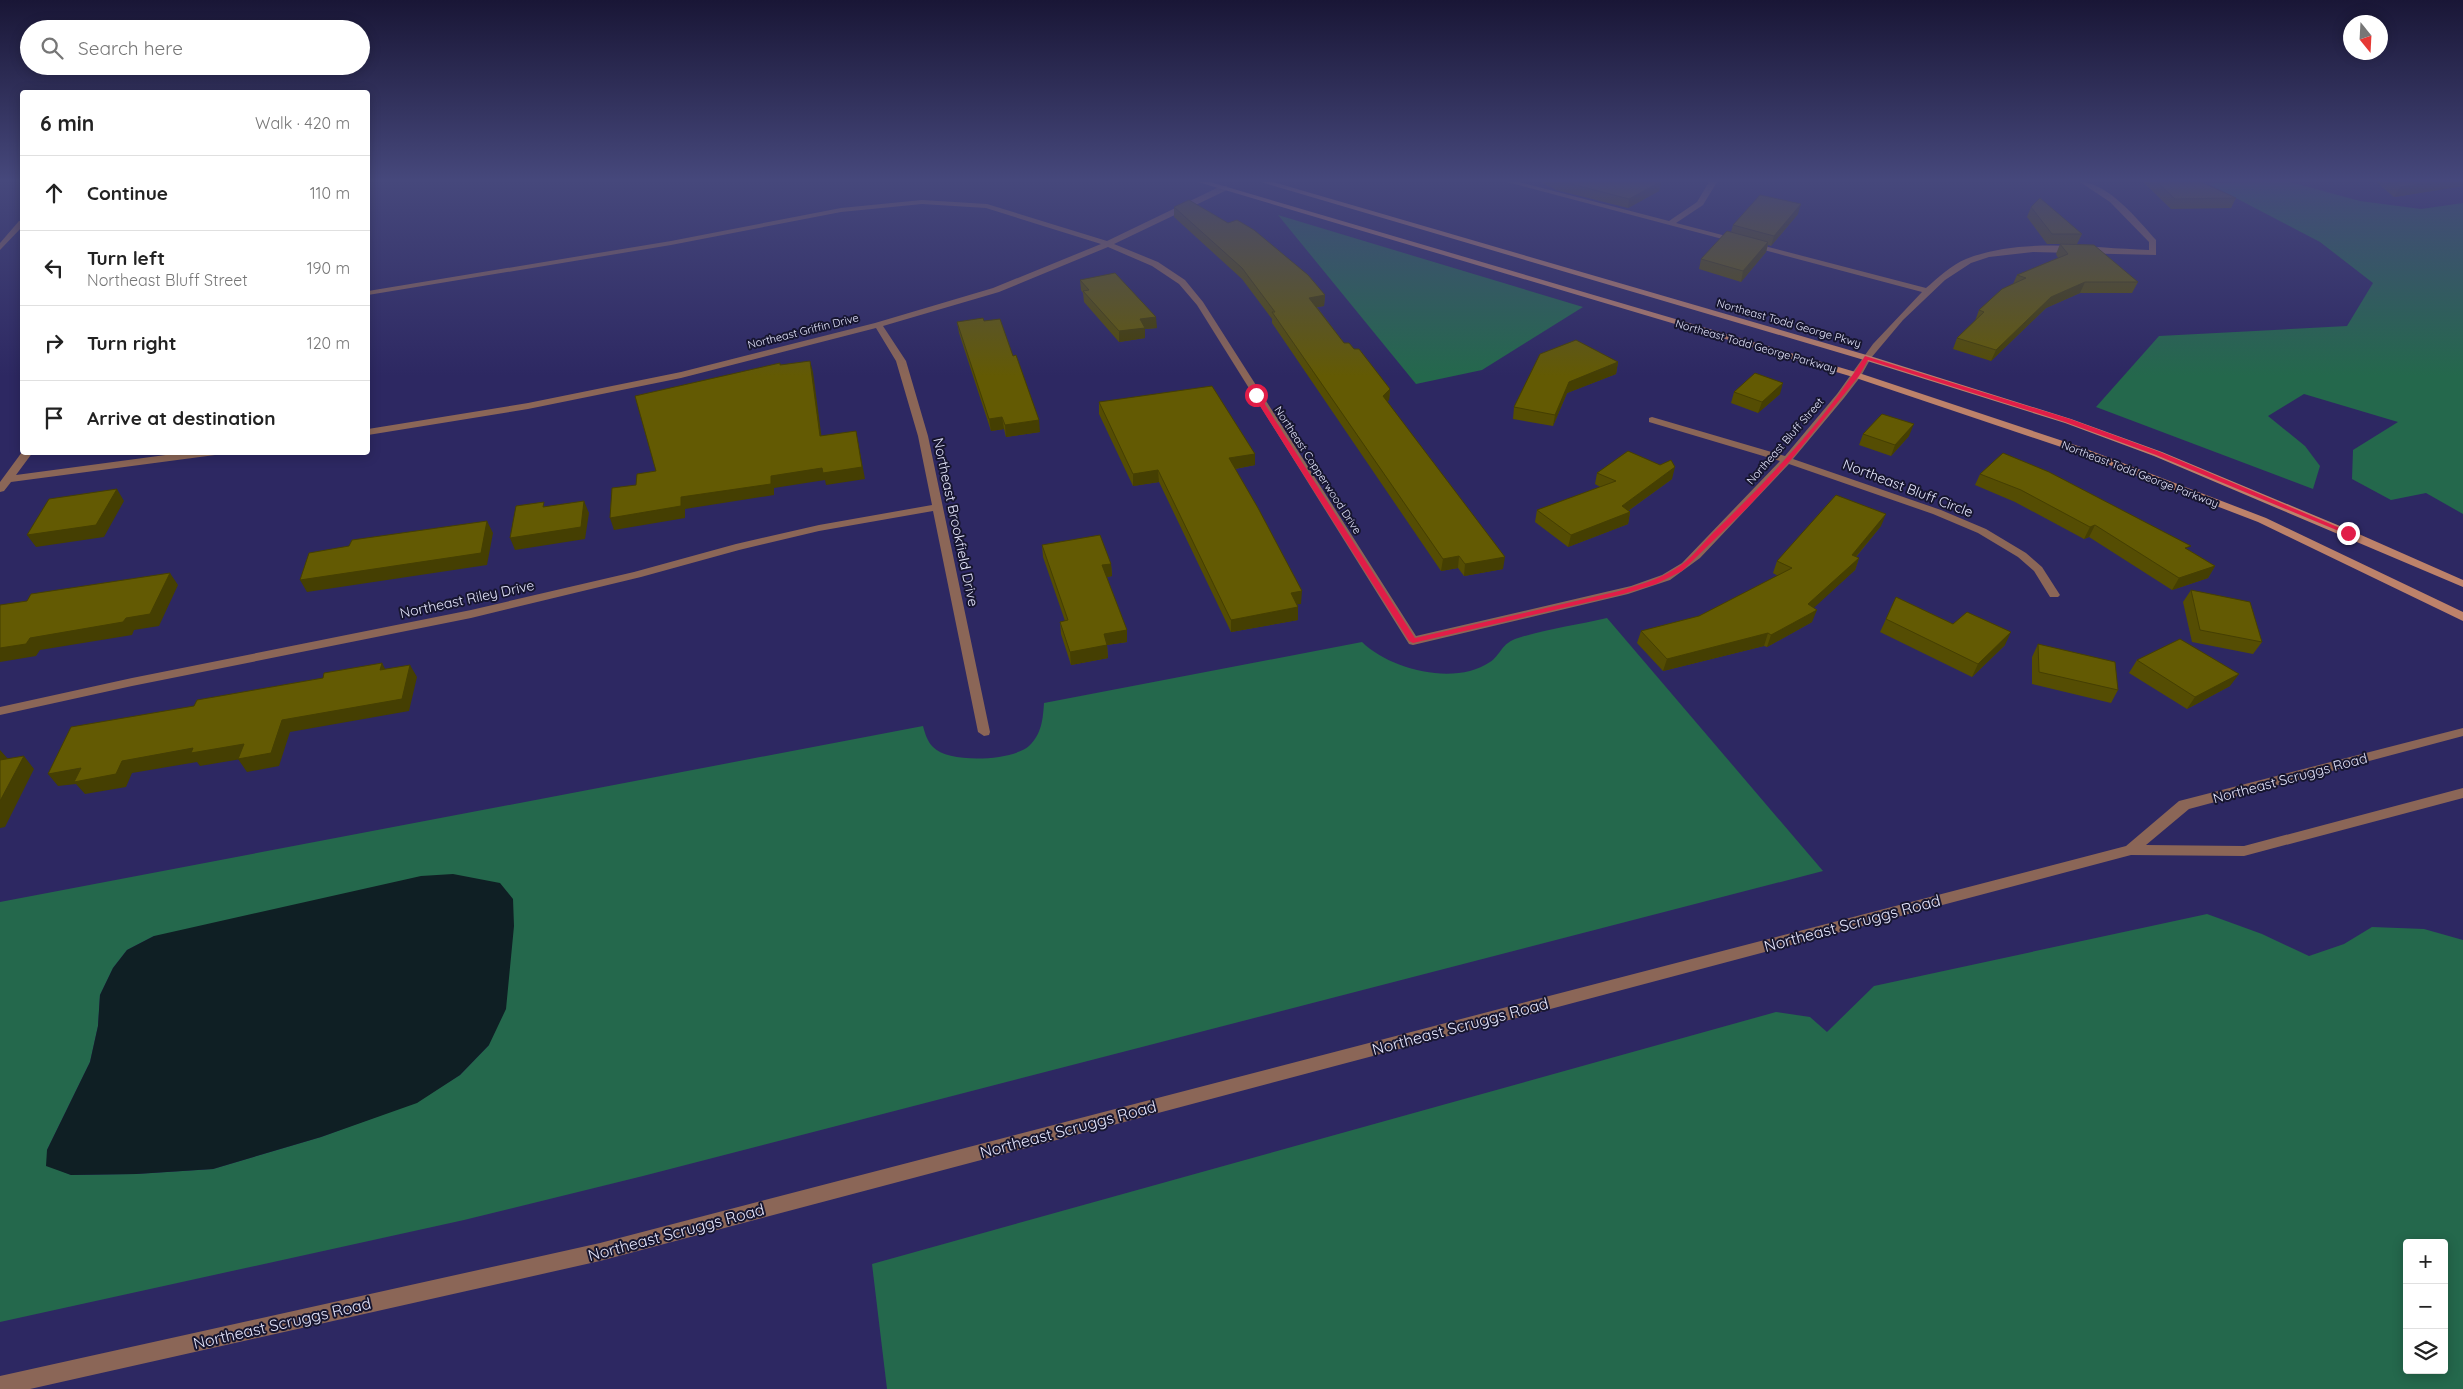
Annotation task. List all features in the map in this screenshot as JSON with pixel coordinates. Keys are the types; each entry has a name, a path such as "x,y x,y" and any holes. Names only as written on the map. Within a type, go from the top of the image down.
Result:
{"main road":[{"name":"Northeast Todd George Parkway","path":"1423,247 1856,375 2077,449 2262,520 2463,617"},
{"name":"Northeast Todd George Pkwy","path":"1487,247 1867,358 2068,421 2158,454 2348,533 2463,584"}],"street":[{"name":"Northeast Copperwood Drive","path":"370,292 644,247"},
{"name":"Northeast Griffin Drive","path":"370,432 528,406 662,379 878,325 996,290 1101,247"},
{"name":"Northeast Copperwood Drive","path":"1115,247 1155,264 1182,282 1200,304 1413,641"},
{"path":"1761,247 1927,291"},
{"name":"Northeast Bluff Street","path":"1413,641 1654,582 1680,570 1744,507 1788,460 1856,375 1867,358 1927,291 1955,269 1970,261 1998,253 2057,250 2153,253 2153,247"},
{"name":"Northeast Brookfield Drive","path":"878,325 901,361 924,436 984,732"},
{"name":"Northeast Bluff Circle","path":"1652,420 1692,430 1788,460 1949,517 2007,545 2039,569 2054,595"},
{"path":"0,490 26,455"},
{"path":"8,479 192,455"},
{"name":"Northeast Riley Drive","path":"0,711 132,682 471,614 637,576 745,545 819,528 938,507"},
{"name":"Northeast Scruggs Road","path":"2131,850 2184,805 2463,732"},
{"name":"Northeast Scruggs Road","path":"0,1386 600,1252 2131,850 2244,851 2463,794"}],"green space":[{"path":"1304,247 1383,247 1583,307 1482,370 1416,384"},
{"path":"2326,247 2463,247 2463,514 2426,493 2391,500 2352,479 2353,450 2398,422 2304,394 2268,416 2305,446 2320,466 2313,489 2096,407 2159,336 2347,326 2373,283"},
{"path":"1607,618 1823,871 643,1176 464,1220 0,1322 0,902 923,726 926,737 933,747 952,756 981,759 1009,755 1029,746 1037,736 1041,726 1044,703 1362,642 1374,652 1406,667 1424,672 1459,673 1476,669 1490,662 1512,640","holes":["154,936 489,1045 460,1075 417,1102 321,1137 213,1169 136,1174 71,1175 47,1165 47,1150 90,1062 98,1026 100,995 113,968 127,950"]},
{"path":"2207,914 2262,934 2309,956 2344,944 2372,927 2424,929 2463,940 2463,1389 887,1389 872,1264 1776,1012 1810,1017 1827,1032 1874,986"}],"shaded area":[{"path":"453,874 500,883 513,899 514,926 506,1009 489,1045 460,1075 417,1103 321,1137 213,1169 136,1174 71,1175 46,1166 47,1150 90,1062 98,1026 100,995 113,968 127,950 154,936 421,876"}],"building":[{"path":"1218,247 1274,247 1308,275 1325,295 1309,298 1344,343 1349,343 1354,349 1359,349 1390,389 1383,396 1505,557 1465,564 1459,556 1443,559 1272,312 1275,312 1242,268"},
{"path":"1712,247 1764,247 1743,271 1701,259"},
{"path":"2062,247 2096,247 2138,282 2085,282 2051,297 1996,350 1957,338 1984,312 1979,310 2002,289 2026,278 2017,275 2068,254"},
{"path":"1115,273 1156,317 1140,319 1145,328 1119,331 1083,291 1089,290 1080,280"},
{"path":"983,318 984,321 1000,319 1013,356 1016,355 1039,420 1005,425 1002,417 989,419 957,322"},
{"path":"1576,340 1618,362 1569,382 1555,415 1514,407 1540,354"},
{"path":"810,361 820,436 856,431 862,467 823,473 822,468 771,476 771,484 681,497 681,506 610,518 612,488 636,485 637,474 656,471 635,396 780,363 780,365"},
{"path":"1755,373 1783,383 1762,402 1734,392"},
{"path":"1212,386 1255,454 1229,458 1302,591 1291,593 1298,607 1231,620 1158,470 1133,474 1099,402"},
{"path":"1882,414 1914,424 1895,445 1863,434"},
{"path":"1628,451 1660,465 1671,460 1675,467 1622,506 1630,512 1571,535 1537,510 1616,481 1597,473"},
{"path":"2003,453 2049,472 2191,546 2185,548 2215,566 2179,578 2095,525 2090,527 2021,490 1980,474"},
{"path":"117,489 96,525 27,535 49,499"},
{"path":"1836,495 1886,514 1852,555 1859,558 1808,604 1817,610 1771,635 1768,633 1667,659 1641,631 1699,616 1792,568 1777,561"},
{"path":"584,501 581,527 510,538 516,506 544,502 543,507"},
{"path":"487,521 481,553 300,580 309,553 349,546 352,540"},
{"path":"1100,535 1111,564 1102,565 1127,630 1104,634 1107,645 1070,652 1060,622 1068,620 1042,545"},
{"path":"170,573 150,614 126,618 123,622 30,638 26,644 0,648 0,605 27,601 31,594"},
{"path":"2191,590 2250,602 2262,642 2200,630"},
{"path":"1896,597 1953,624 1967,612 2011,632 1978,664 1886,619"},
{"path":"2180,639 2239,674 2195,697 2137,660"},
{"path":"2038,644 2115,662 2118,690 2039,672"},
{"path":"382,663 380,670 410,665 402,699 282,720 271,753 238,759 244,744 191,753 193,748 122,761 116,774 74,782 81,768 48,774 71,727 194,706 197,700 323,678 324,673"},
{"path":"24,756 0,801 0,760"}],"route":[{"path":"1256,395 1413,641 1620,592 1654,582 1680,570 1744,507 1788,460 1856,375 1867,358 2068,421 2158,454 2348,533"}]}
